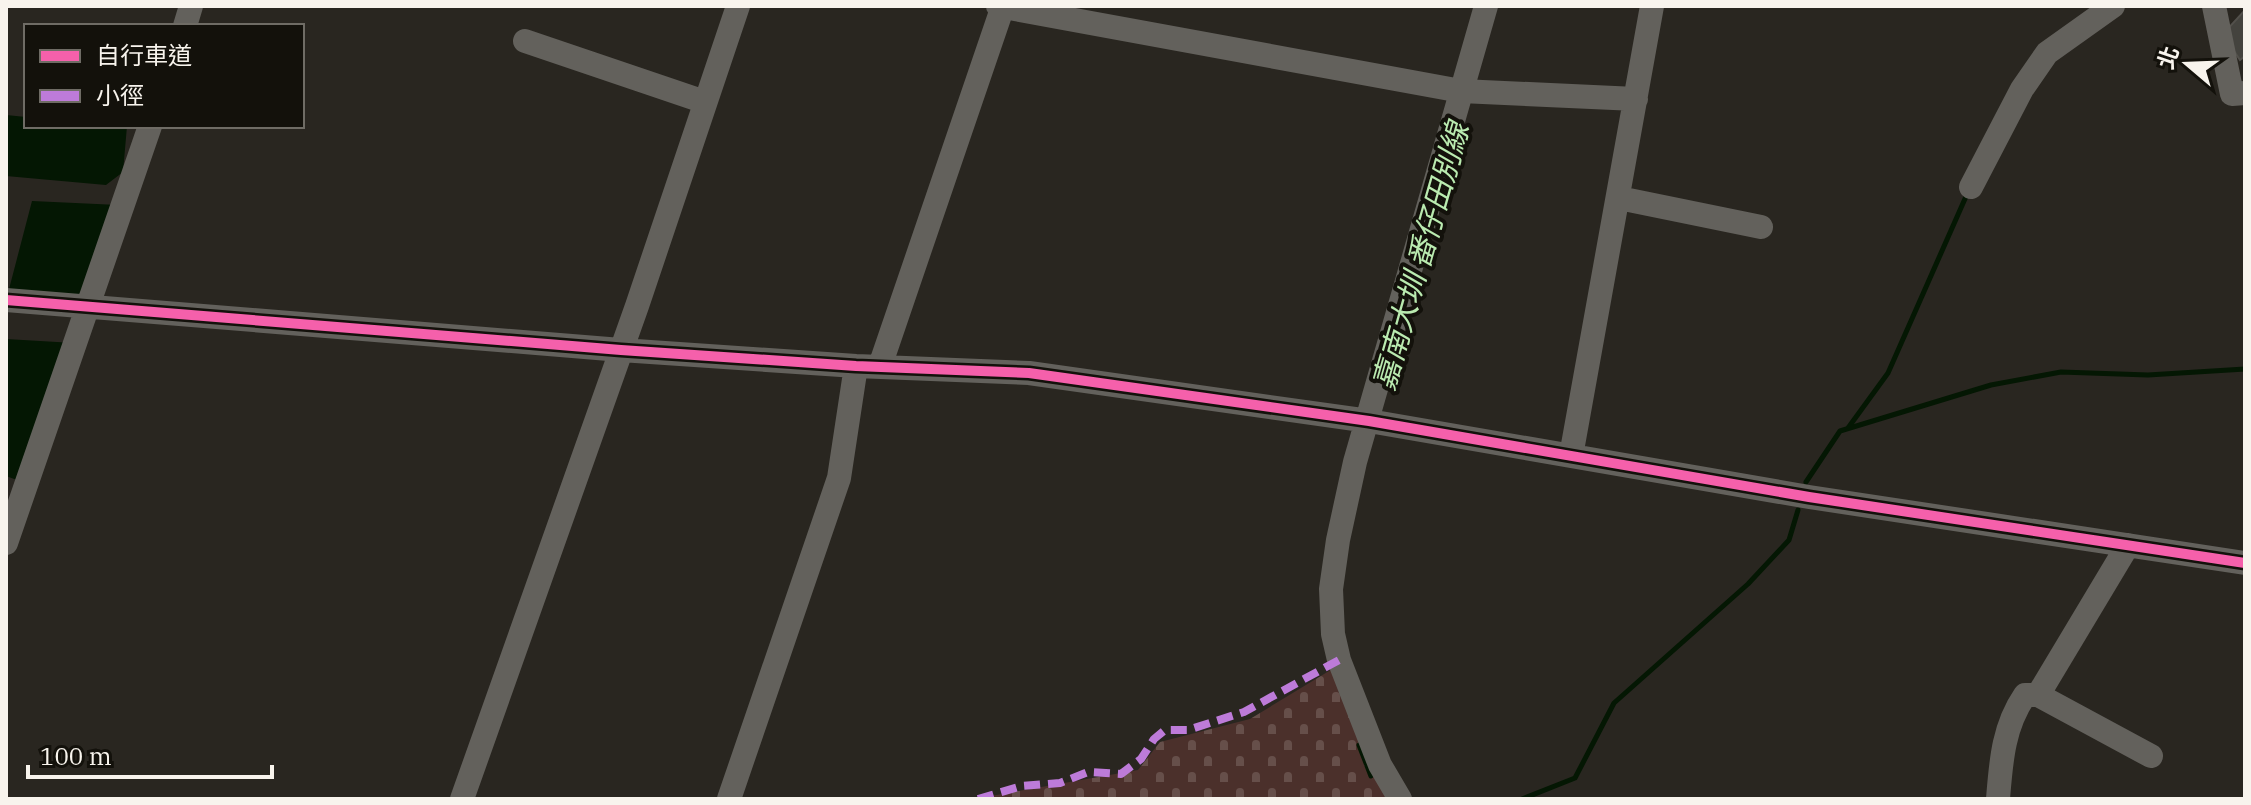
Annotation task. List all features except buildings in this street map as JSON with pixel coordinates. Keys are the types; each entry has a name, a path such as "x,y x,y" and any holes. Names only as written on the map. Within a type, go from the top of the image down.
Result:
{"street":[{"path":"462,799 621,350 738,6"},
{"path":"880,366 1001,6 1461,91 1636,99"},
{"path":"1400,799 1380,765 1339,660 1333,634 1331,589 1338,540 1369,421 1486,6"},
{"path":"1571,456 1652,6"},
{"path":"1971,187 2022,89 2047,53 2113,6"},
{"path":"2214,6 2232,94 2245,93"},
{"path":"525,41 705,102"},
{"path":"6,543 149,128"},
{"path":"1619,198 1761,227"},
{"path":"6,300 621,350 856,366 988,369 1044,374 1369,421 1809,497 2245,563"},
{"path":"729,799 839,478 856,366"},
{"path":"2038,695 2128,545"},
{"path":"1998,799 2003,747 2014,711 2025,695 2038,695 2151,756"}],"green space":[{"path":"1334,668 1394,799 974,799 1138,770 1160,742 1250,719"}],"shaded area":[{"path":"6,115 24,117 24,128 127,128 123,172 106,185 6,176"},
{"path":"32,201 118,205 86,305 8,293"},
{"path":"6,339 74,343 28,484 6,476"}],"waterway":[{"path":"1848,428 1888,373 1968,192"},
{"path":"1806,482 1840,431 1991,385 2061,372 2148,375 2245,369"},
{"path":"1522,799 1575,778 1614,703 1748,584 1789,540 1798,510"},
{"name":"嘉南大圳 番仔田別線","path":"1359,745 1371,776"}],"marked path":[{"path":"978,799 1022,786 1060,783 1088,772 1121,774 1141,759 1154,739 1165,730 1188,730 1244,712 1339,660"}],"cycle path":[{"path":"6,300 621,350 856,366 1029,373 1369,421 1809,497 2245,563"}]}
